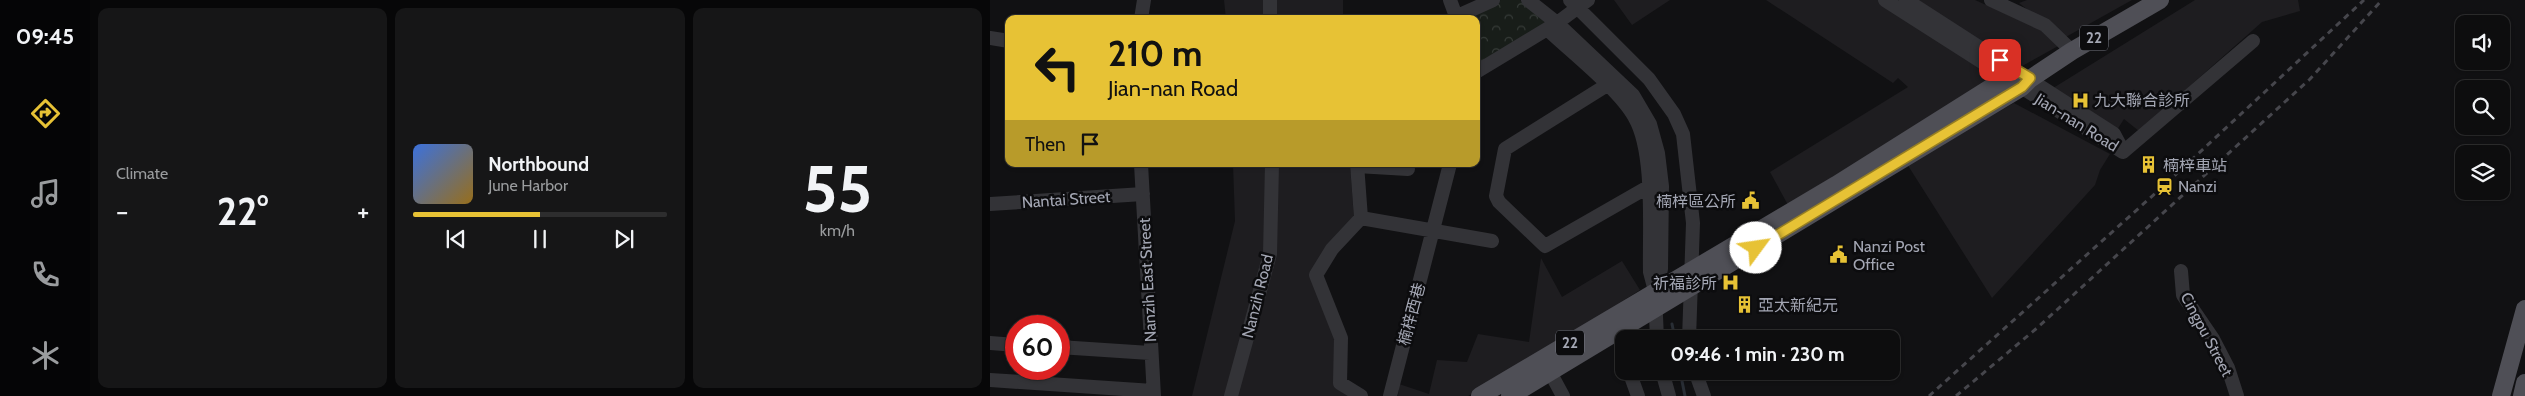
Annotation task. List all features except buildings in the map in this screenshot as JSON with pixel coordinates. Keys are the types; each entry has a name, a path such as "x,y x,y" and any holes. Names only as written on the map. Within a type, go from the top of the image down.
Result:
{"main road":[{"name":"22","path":"1686,282 2026,83 2072,51 2160,0"},
{"path":"2006,78 2026,83"},
{"name":"22","path":"1510,396 1550,372 1657,300 1836,185 2006,78"},
{"name":"22","path":"1480,396 1657,300"},
{"path":"2502,396 2525,309"},
{"path":"2522,396 2525,383"}],"street":[{"path":"1142,15 1144,0"},
{"path":"1270,0 1270,15"},
{"path":"1450,0 1454,15"},
{"path":"1461,15 1493,0"},
{"path":"1528,0 1635,118 1646,149 1650,272 1657,300"},
{"path":"1885,0 2006,78"},
{"name":"Jian-nan Road","path":"1906,0 2026,83 2114,134 2123,152 2253,41"},
{"path":"1991,0 2045,24 2072,51"},
{"path":"1480,70 1552,26 1579,2 1649,79 1674,114 1683,134 1693,223 1686,282 1689,330"},
{"path":"1552,26 1633,95 1650,124 1658,153 1662,186 1661,269 1657,300 1657,330"},
{"path":"990,38 1005,41"},
{"path":"1606,85 1505,149 1496,196 1499,202 1545,246 1648,187"},
{"name":"Nanzih East Street","path":"1141,167 1153,393"},
{"name":"Nanzih Road","path":"1231,396 1270,254 1272,167"},
{"path":"1357,167 1361,218 1332,249 1316,275 1341,338 1340,383 1361,396"},
{"path":"1391,167 1408,168"},
{"name":"楠梓西巷","path":"1390,396 1449,167"},
{"name":"Nantai Street","path":"990,204 1142,194"},
{"path":"1361,218 1492,241"},
{"name":"Cingpu Street","path":"2180,271 2183,294 2213,339 2228,368 2237,396"},
{"path":"990,343 1005,344"},
{"path":"1070,348 1150,353"},
{"path":"1550,372 1563,396"},
{"path":"990,380 1153,393"},
{"path":"1632,380 1638,396"},
{"path":"1665,380 1669,396"},
{"path":"1698,380 1704,396"}],"shaded area":[{"path":"1224,0 1343,0 1343,15 1226,15"},
{"path":"1614,0 1670,0 1632,25"},
{"path":"1766,0 1975,0 2050,34 2060,45 1986,86 1788,205 1770,172 1908,87 1898,78 1893,83"},
{"path":"2027,0 2132,0 2064,38 2019,3"},
{"path":"2195,0 2298,0 2300,11 2262,22 2139,131 2124,119 2117,130 2050,90"},
{"path":"2014,103 2110,154 2100,170 2095,185 1992,298 1907,164"},
{"path":"1233,167 1350,167 1354,219 1327,246 1309,274 1336,342 1335,387 1348,396 1192,396 1235,221"},
{"path":"1541,258 1562,297 1622,261 1640,290 1536,356 1468,396 1398,396 1399,384 1429,394 1437,360 1467,362 1478,334 1529,342"}],"green space":[{"path":"1501,0 1520,0 1548,25 1480,64 1480,15 1469,15"}],"waterway":[{"path":"1672,324 1673,330"},
{"path":"1682,380 1685,396"}],"railway":[{"path":"1929,396 2159,190 2364,0"},
{"path":"1956,396 2037,328 2310,79 2382,0"}],"place":[{"name":"九大聯合診所","path":"2080,100"},
{"name":"楠梓車站","path":"2149,165"},
{"name":"Nanzi","path":"2164,186"},
{"name":"楠梓區公所","path":"1750,201"},
{"name":"Nanzi Post Office","path":"1839,255"},
{"name":"祈福診所","path":"1731,283"},
{"name":"亞太新紀元","path":"1744,305"}],"route":[{"path":"1756,248 2022,87 2030,78 2000,60"}]}
